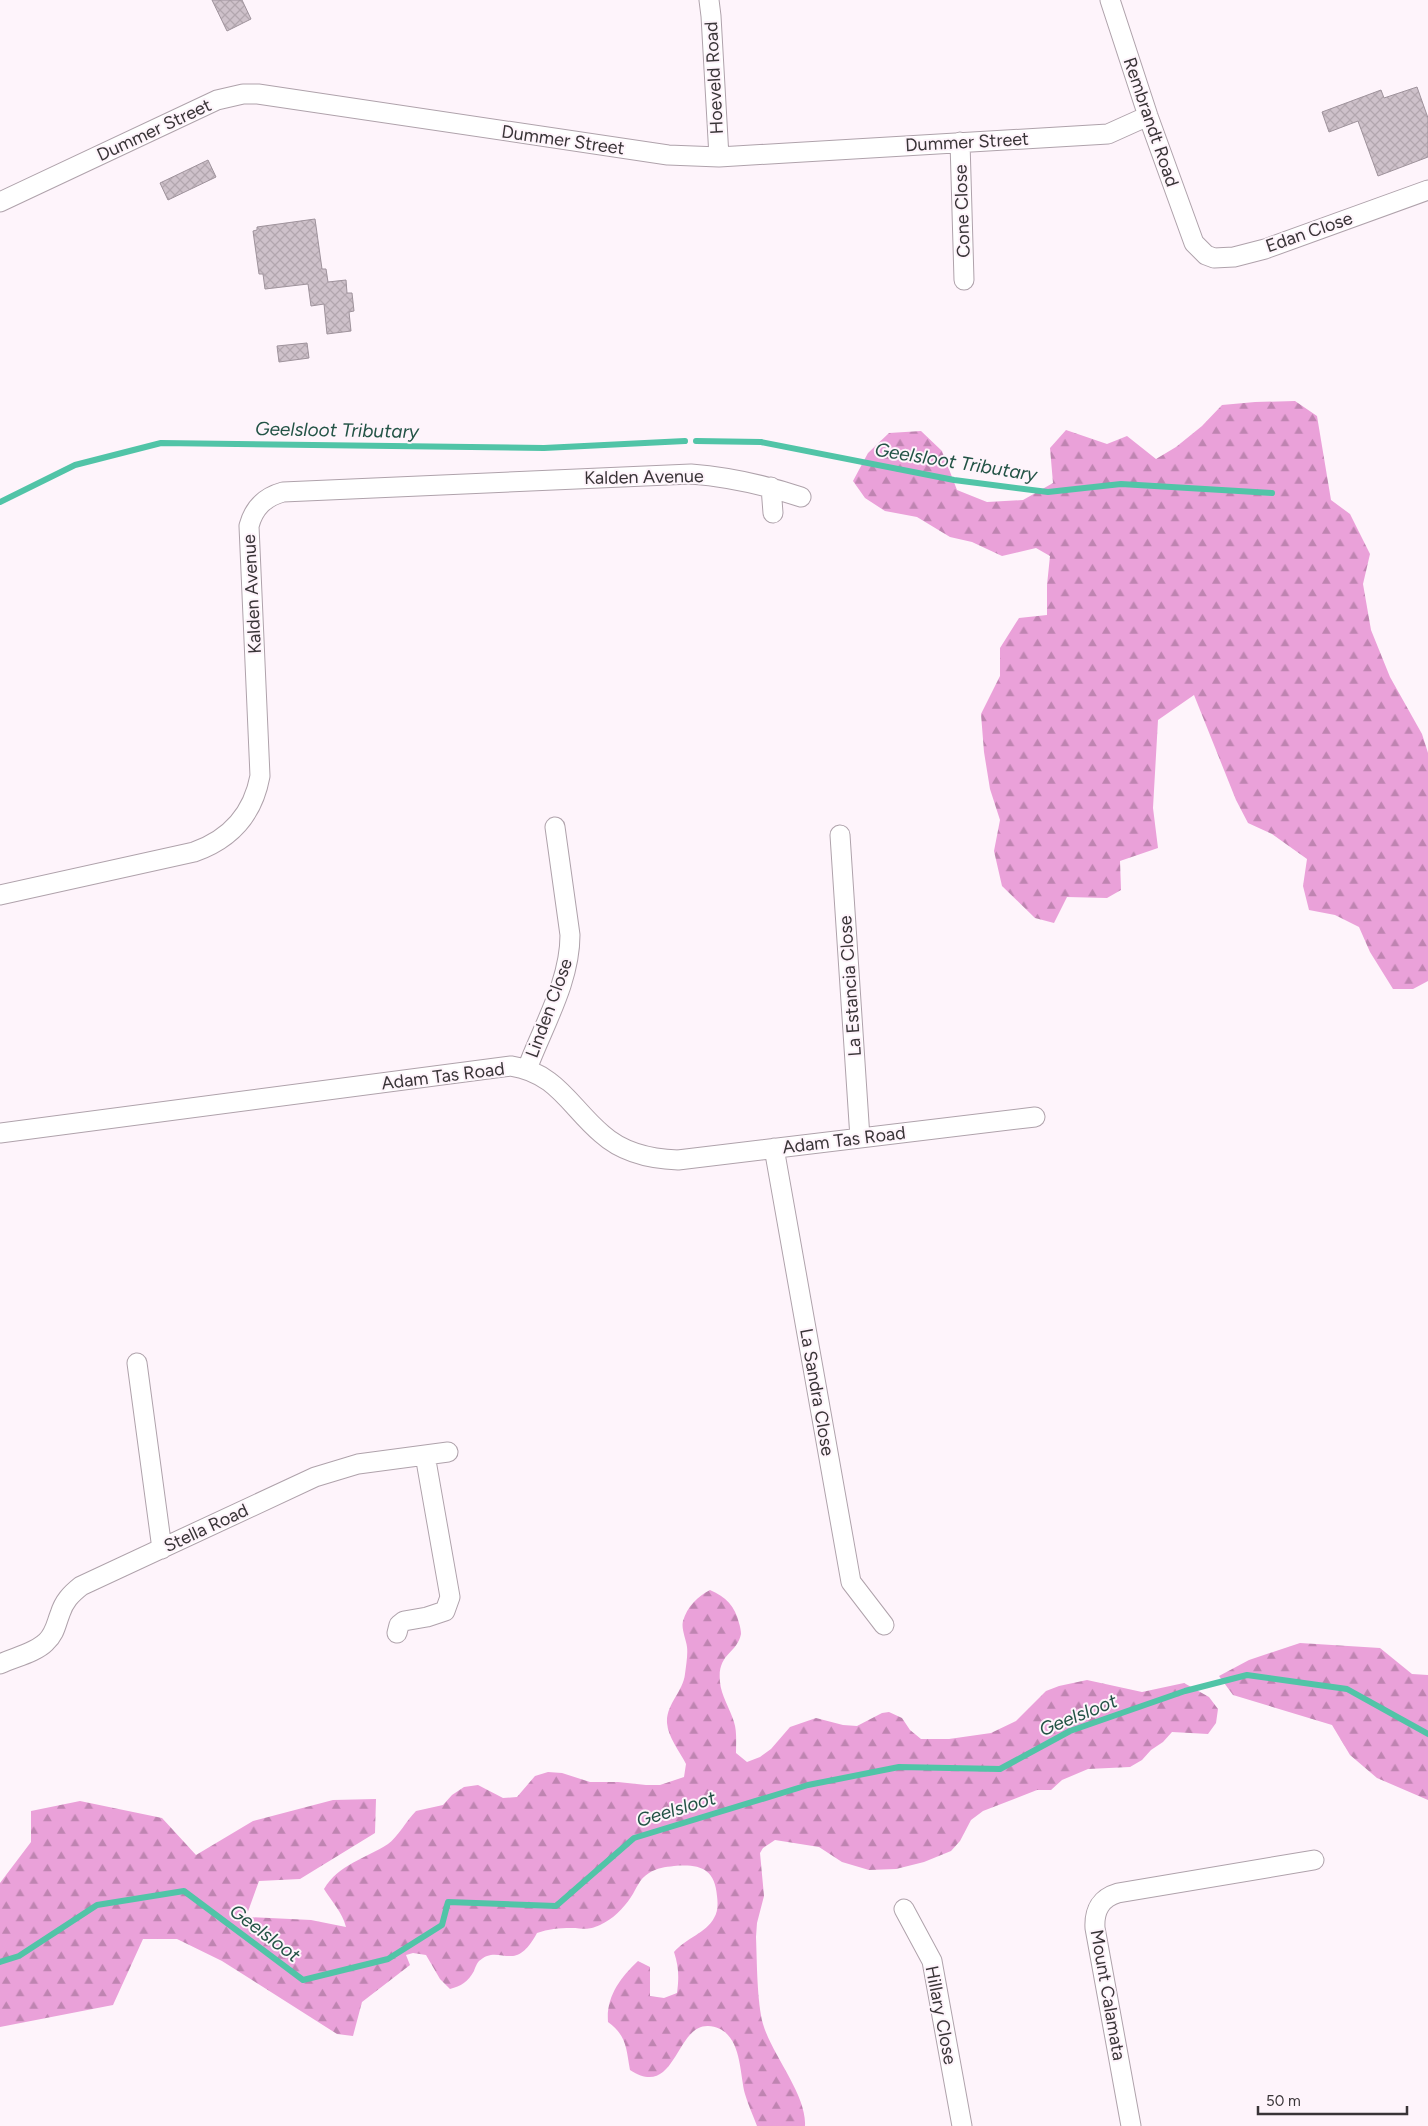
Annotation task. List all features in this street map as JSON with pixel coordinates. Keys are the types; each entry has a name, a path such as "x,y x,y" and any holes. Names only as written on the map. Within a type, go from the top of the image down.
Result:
{"street":[{"name":"Hoeveld Road","path":"709,0 712,16 719,157"},
{"name":"Rembrandt Road","path":"1110,0 1148,116 1194,243"},
{"name":"Dummer Street","path":"0,202 217,100 243,94 258,94 668,155 719,157 1108,134 1148,116"},
{"name":"Cone Close","path":"960,142 964,280"},
{"name":"Edan Close","path":"1194,243 1206,256 1214,258 1234,257 1265,248 1428,190"},
{"name":"Kalden Avenue","path":"0,895 194,852 212,845 228,835 246,816 258,790 260,768 249,526 251,518 260,504 274,494 283,492 691,474 721,476 771,487 801,497"},
{"path":"771,487 773,513"},
{"name":"Linden Close","path":"527,1069 565,974 569,955 570,935 556,827"},
{"name":"La Estancia Close","path":"840,835 860,1138"},
{"name":"Adam Tas Road","path":"0,1133 511,1066 527,1069 554,1083 602,1134 630,1151 645,1156 678,1160 1034,1117"},
{"name":"La Sandra Close","path":"774,1148 851,1582 884,1625"},
{"path":"138,1364 162,1548"},
{"name":"Stella Road","path":"0,1664 47,1641 57,1625 66,1599 82,1586 162,1548 315,1477 358,1464 448,1452"},
{"path":"396,1633 404,1621 427,1617 445,1610 450,1597 425,1455"},
{"name":"Mount Calamata","path":"1131,2126 1095,1928 1096,1912 1100,1904 1111,1895 1118,1893 1314,1860"},
{"name":"Hillary Close","path":"904,1909 932,1961 962,2126"}],"green space":[{"path":"1295,401 1317,416 1331,500 1350,514 1370,554 1363,584 1371,630 1390,677 1422,734 1428,753 1428,981 1413,989 1393,989 1370,952 1359,927 1335,915 1309,910 1303,886 1307,859 1272,834 1248,823 1236,800 1194,695 1158,720 1153,808 1158,848 1120,861 1121,890 1107,898 1067,897 1054,923 1035,918 1002,886 994,851 1000,820 990,789 984,752 981,714 1000,676 1000,648 1019,618 1047,615 1047,585 1050,556 1036,548 1002,556 972,542 950,537 917,517 885,511 865,498 853,481 868,453 889,433 921,431 942,451 957,490 987,502 1023,500 1053,483 1050,448 1066,430 1107,444 1127,436 1156,459 1176,447 1202,426 1222,405"},
{"path":"710,1590 729,1603 735,1612 740,1627 739,1641 721,1665 720,1682 735,1726 736,1753 747,1762 760,1757 771,1749 790,1727 816,1718 843,1725 857,1726 882,1713 889,1712 902,1718 910,1730 921,1739 949,1739 991,1733 1016,1721 1046,1691 1087,1680 1142,1692 1184,1683 1209,1697 1218,1709 1216,1723 1208,1734 1172,1732 1142,1760 1130,1767 1088,1769 1062,1780 1051,1790 1037,1790 983,1811 971,1820 960,1841 951,1851 924,1862 896,1869 869,1870 842,1862 819,1847 775,1840 763,1848 760,1853 764,1896 757,1923 756,1937 761,2015 767,2036 801,2101 805,2126 757,2126 745,2094 737,2052 727,2034 719,2029 708,2026 697,2029 688,2037 666,2069 657,2076 645,2077 630,2070 625,2043 619,2032 608,2022 609,2004 612,1996 625,1974 638,1961 650,1967 650,1996 664,1998 677,1993 678,1972 674,1952 706,1928 715,1916 717,1907 716,1887 713,1879 704,1870 691,1866 664,1867 649,1873 640,1881 621,1910 609,1920 596,1927 589,1929 562,1928 537,1933 529,1946 521,1953 514,1956 487,1956 478,1962 467,1981 454,1988 450,1989 440,1979 426,1955 413,1953 406,1955 410,1965 362,2002 353,2036 337,2034 222,1961 177,1939 143,1939 113,2005 0,2027 0,1883 31,1842 31,1811 80,1801 162,1818 196,1855 253,1821 333,1800 376,1799 375,1833 300,1879 259,1881 246,1917 311,1920 346,1927 324,1889 330,1881 345,1868 388,1844 416,1811 443,1805 452,1795 464,1787 478,1785 503,1798 517,1797 535,1776 548,1772 562,1773 590,1782 646,1785 660,1785 684,1777 686,1764 670,1734 667,1716 684,1680 687,1650 683,1621 687,1611 694,1602"},
{"path":"1300,1643 1380,1648 1412,1674 1428,1675 1428,1800 1377,1778 1350,1755 1332,1725 1233,1695 1219,1676 1249,1660"}],"building":[{"path":"212,0 242,0 251,19 227,31"},
{"path":"1417,87 1428,118 1428,157 1378,176 1358,121 1329,132 1322,112 1381,90 1384,98"},
{"path":"208,160 216,177 168,200 160,183"},
{"path":"315,219 322,269 326,269 328,282 346,280 347,293 352,293 354,311 349,312 351,331 327,334 324,304 311,306 308,284 265,289 263,274 259,274 253,231 257,230 257,227"},
{"path":"307,343 309,358 279,362 277,346"}],"waterway":[{"name":"Geelsloot Tributary","path":"0,502 75,465 161,443 544,448 685,441"},
{"name":"Geelsloot Tributary","path":"696,441 761,442 954,480 1048,492 1121,484 1272,493"},
{"name":"Geelsloot","path":"0,1962 19,1956 97,1905 184,1891 303,1980 388,1959 442,1925 448,1902 556,1906 634,1838 808,1785 899,1767 1000,1769 1070,1731 1185,1691 1247,1675 1347,1689 1428,1734"}]}
